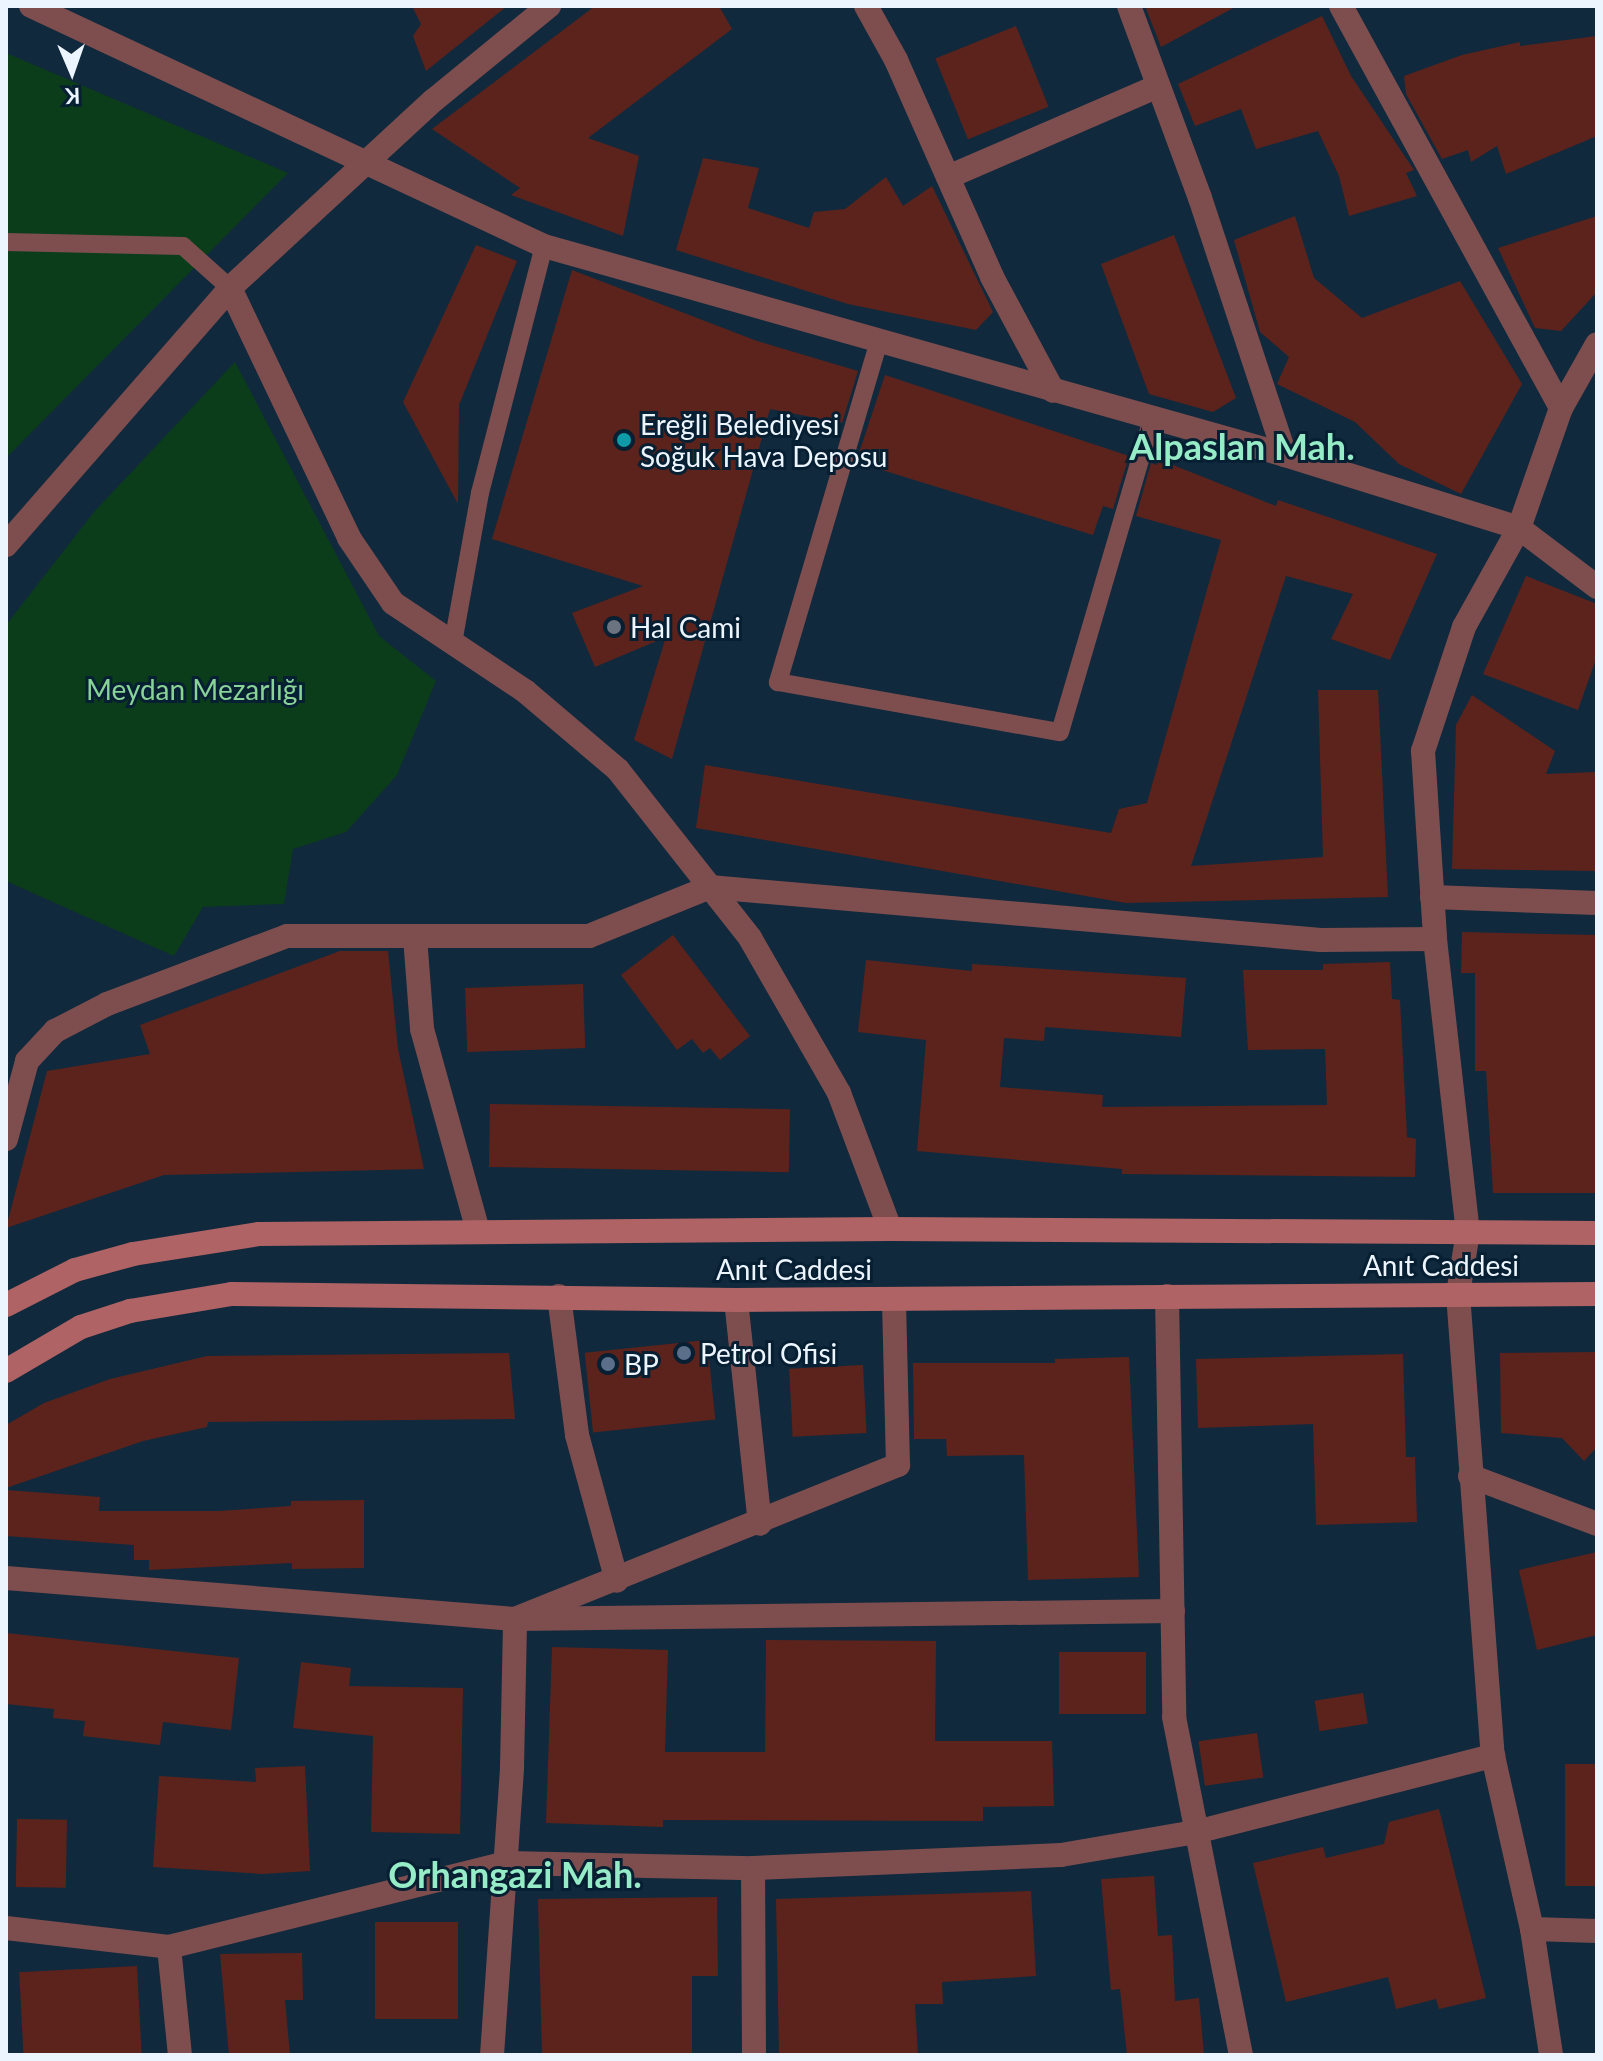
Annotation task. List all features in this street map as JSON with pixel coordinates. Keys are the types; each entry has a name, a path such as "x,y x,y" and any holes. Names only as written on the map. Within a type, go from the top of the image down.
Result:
{"main road":[{"path":"6,1305 75,1270 210,1238 478,1231 890,1229 1597,1233"},
{"name":"Anıt Caddesi","path":"6,1371 81,1327 179,1301 232,1294 736,1300 1597,1294"}],"street":[{"path":"31,6 544,246 1285,455 1519,528 1597,587"},
{"path":"6,545 230,288 434,100 549,6"},
{"path":"866,6 1053,391"},
{"path":"1129,6 1285,455"},
{"path":"1341,6 1561,408"},
{"path":"948,177 1158,86"},
{"path":"230,288 349,538 393,603 525,691 618,770 750,938 839,1093 890,1229"},
{"path":"1551,2055 1532,1929 1493,1756 1458,1294 1468,1232 1435,939 1423,751 1464,627 1519,528 1561,408 1597,344"},
{"path":"6,1139 27,1061 55,1031 107,1004 287,936 589,936 710,887 1321,940 1435,939"},
{"path":"1432,897 1597,903"},
{"path":"415,937 422,1029 478,1231"},
{"path":"559,1296 577,1435 617,1581"},
{"path":"1167,1296 1174,1717 1241,2055"},
{"path":"515,1619 760,1524 898,1465 894,1299"},
{"path":"736,1300 760,1524"},
{"path":"1470,1476 1597,1524"},
{"path":"6,1578 515,1619 1173,1611"},
{"path":"492,2055 505,1863 515,1619"},
{"path":"6,1928 169,1947 505,1863 753,1868 1061,1855 1196,1832 1493,1756"},
{"path":"753,1868 754,2055"},
{"path":"1532,1929 1597,1931"},
{"path":"169,1947 180,2055"}],"lane":[{"path":"6,242 183,246 230,288"},
{"path":"453,643 480,493 544,246"},
{"path":"879,341 778,682 1060,732 1152,419"}],"green space":[{"path":"6,53 288,173 6,458"},
{"name":"Meydan Mezarlığı","path":"235,362 379,636 436,681 397,775 346,832 293,849 284,904 203,907 174,956 6,881 6,625 94,512"}],"building":[{"path":"412,6 507,6 426,71 413,36 421,24"},
{"path":"595,6 719,6 732,29 588,138 639,156 623,236 511,195 520,188 432,129"},
{"path":"1145,6 1237,6 1161,47"},
{"path":"1322,16 1351,76 1414,170 1406,173 1417,196 1349,216 1339,176 1318,131 1256,149 1241,109 1195,126 1178,84"},
{"path":"1016,26 1049,107 968,139 935,59"},
{"path":"1597,36 1597,136 1506,174 1497,146 1471,162 1468,150 1442,159 1406,94 1404,76 1462,55 1520,42 1520,46"},
{"path":"703,158 759,168 748,208 809,228 814,212 845,209 886,177 903,206 932,186 993,312 976,330 848,304 676,250"},
{"path":"1295,216 1314,278 1362,318 1460,281 1522,384 1461,494 1399,464 1355,422 1277,384 1289,357 1260,332 1234,240"},
{"path":"1597,216 1597,292 1561,331 1535,328 1498,248"},
{"path":"1174,235 1236,398 1213,412 1149,394 1101,264"},
{"path":"476,245 517,261 459,405 458,504 403,402"},
{"name":"Ereğli Belediyesi Soğuk Hava Deposu","path":"572,270 757,341 858,371 842,423 770,409 672,759 634,740 666,637 595,667 572,613 643,586 492,539"},
{"path":"885,375 1129,456 1113,509 1103,506 1093,535 856,462"},
{"path":"1158,459 1276,506 1278,500 1437,554 1390,660 1331,639 1353,594 1286,576 1191,866 1323,857 1318,690 1378,690 1388,897 1126,903 696,828 705,765 1111,833 1119,809 1147,803 1221,540 1136,516 1151,463 1157,465"},
{"path":"1526,576 1597,604 1597,656 1578,710 1483,674"},
{"path":"1472,695 1555,751 1546,774 1595,772 1597,871 1452,869 1456,725"},
{"path":"1462,932 1597,935 1597,1193 1493,1193 1486,1071 1475,1071 1475,973 1461,973"},
{"path":"673,935 750,1036 720,1060 710,1048 703,1053 692,1039 677,1050 621,975"},
{"path":"340,951 388,951 398,1049 424,1169 164,1175 6,1228 47,1071 150,1054 140,1025"},
{"path":"866,960 972,971 972,964 1186,978 1181,1037 1045,1027 1044,1041 1004,1038 1000,1087 1103,1095 1102,1107 1327,1105 1325,1049 1248,1050 1243,970 1323,970 1323,964 1390,962 1392,999 1400,1000 1407,1137 1416,1139 1415,1177 1122,1174 1122,1169 917,1151 926,1040 858,1032"},
{"path":"583,984 585,1048 467,1052 465,988"},
{"path":"490,1104 790,1109 789,1172 489,1167"},
{"path":"707,1340 715,1420 593,1432 585,1353"},
{"path":"1597,1352 1597,1447 1584,1461 1562,1438 1501,1433 1500,1353"},
{"path":"509,1353 515,1419 208,1422 207,1427 143,1441 6,1488 6,1425 44,1403 110,1379 207,1356"},
{"path":"1403,1354 1406,1457 1415,1457 1417,1522 1316,1525 1313,1424 1198,1428 1196,1359"},
{"path":"1129,1357 1139,1577 1028,1580 1024,1455 947,1456 946,1439 914,1439 913,1363 1055,1363 1055,1359"},
{"path":"863,1365 867,1433 793,1437 789,1369"},
{"path":"6,1490 100,1497 99,1511 219,1511 291,1506 291,1501 364,1500 364,1568 292,1569 292,1563 149,1570 149,1560 134,1560 134,1545 6,1536"},
{"path":"1597,1552 1597,1635 1537,1650 1519,1570"},
{"path":"6,1633 239,1658 231,1730 163,1722 160,1745 83,1736 85,1721 53,1718 54,1709 6,1704"},
{"path":"766,1640 936,1641 935,1741 1052,1741 1054,1806 983,1807 983,1821 663,1820 663,1827 546,1823 552,1647 668,1650 665,1752 765,1752"},
{"path":"1059,1652 1146,1652 1146,1714 1059,1714"},
{"path":"301,1662 351,1668 349,1686 463,1688 460,1834 371,1832 373,1736 293,1728"},
{"path":"1363,1693 1368,1724 1319,1731 1315,1701"},
{"path":"1257,1733 1263,1778 1205,1786 1199,1741"},
{"path":"1565,1764 1597,1764 1597,1886 1565,1886"},
{"path":"305,1766 310,1871 262,1874 153,1867 159,1776 256,1782 255,1768"},
{"path":"1439,1809 1486,1998 1439,2009 1436,1999 1396,2009 1388,1977 1286,2002 1253,1863 1323,1847 1326,1858 1384,1844 1389,1822"},
{"path":"17,1819 67,1820 66,1888 16,1887"},
{"path":"1154,1876 1158,1936 1172,1935 1175,2001 1199,1998 1204,2055 1127,2055 1120,1989 1111,1990 1101,1879"},
{"path":"1031,1891 1036,1976 942,1982 943,2004 915,2004 918,2055 779,2055 776,1899"},
{"path":"717,1897 718,1976 692,1976 692,2055 542,2055 538,1899"},
{"path":"375,1922 458,1922 458,2019 375,2019"},
{"path":"302,1953 303,2000 285,2000 290,2055 229,2055 220,1954"},
{"path":"137,1966 142,2055 24,2055 19,1972"}],"place":[{"name":"Ereğli Belediyesi Soğuk Hava Deposu","path":"624,440"},
{"name":"Hal Cami","path":"614,627"},
{"name":"Petrol Ofisi","path":"684,1353"},
{"name":"BP","path":"608,1364"}],"district":[{"name":"Alpaslan Mah.","path":"1242,447"},
{"name":"Orhangazi Mah.","path":"515,1875"}]}
